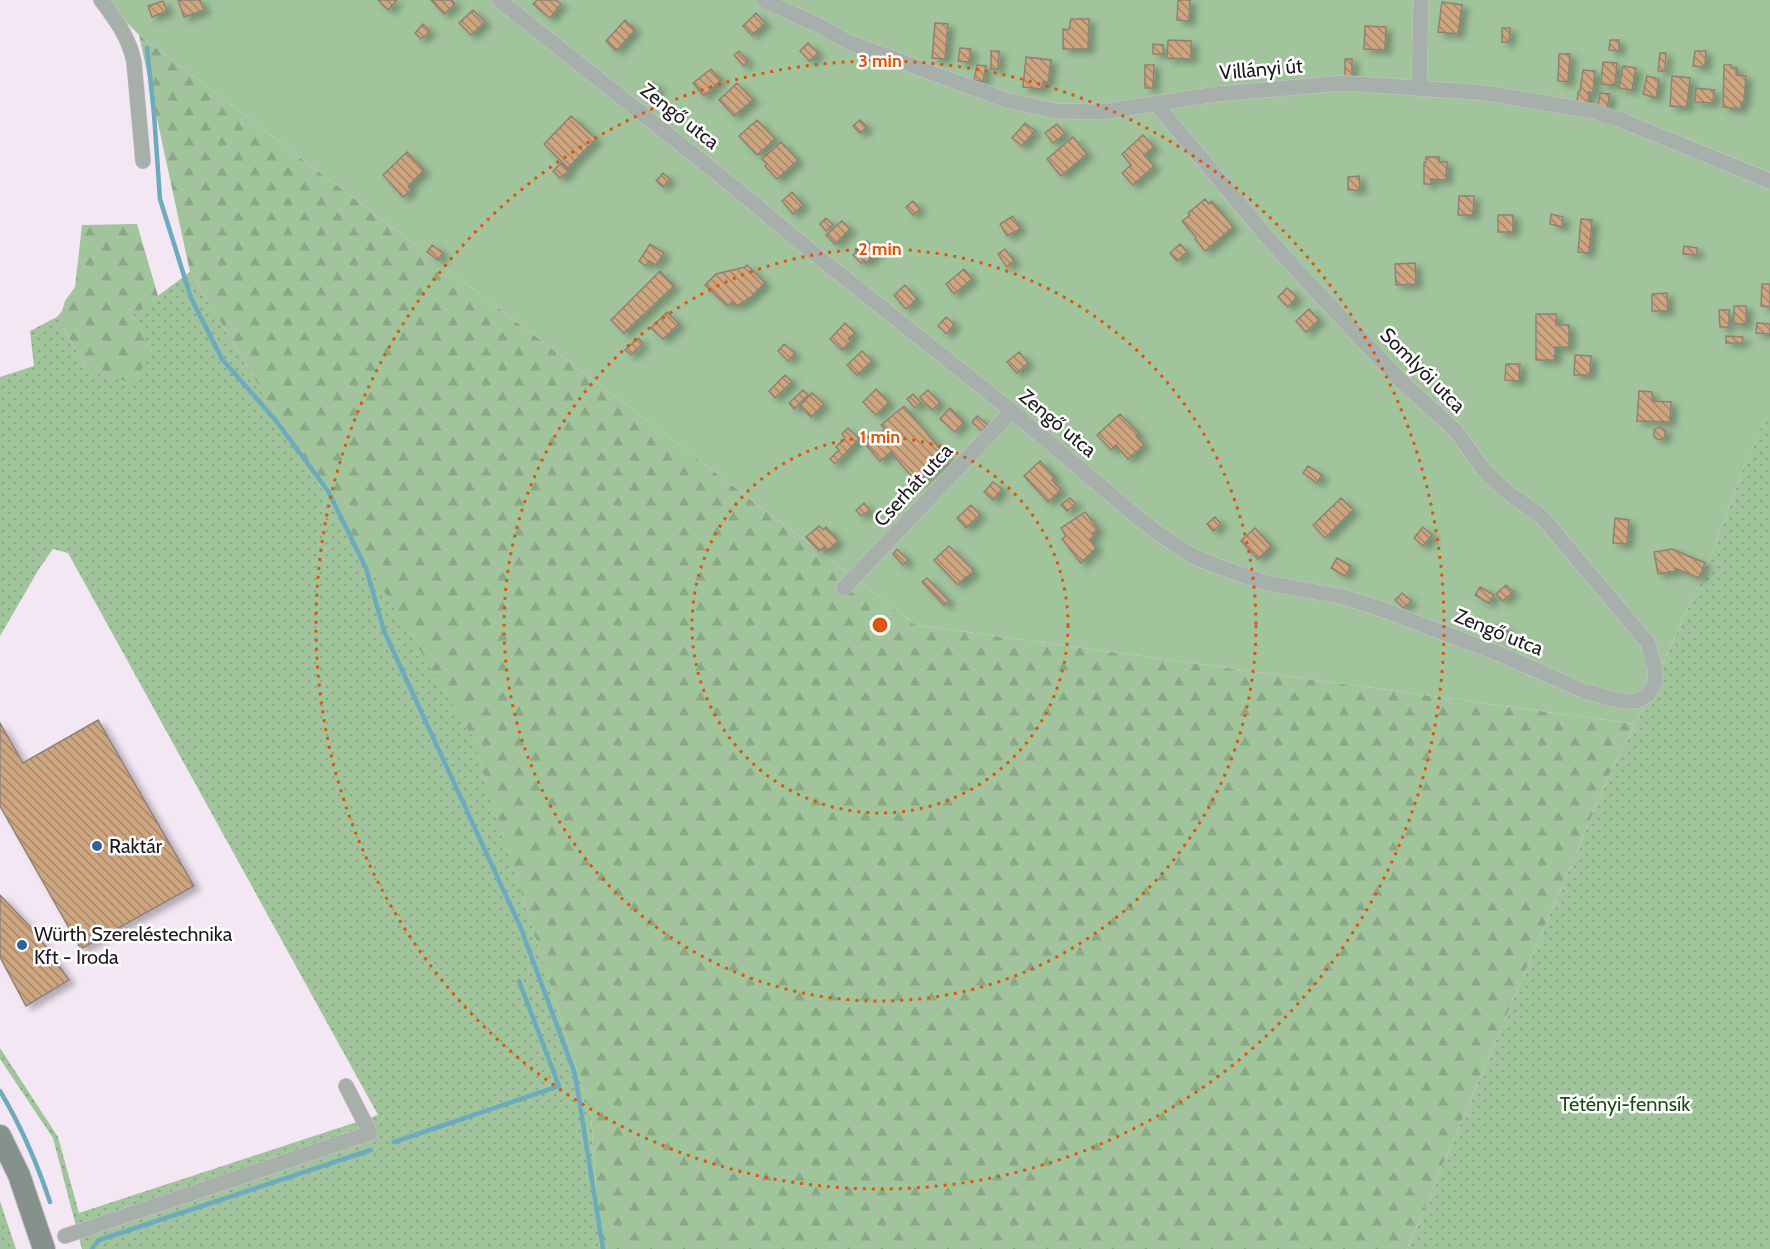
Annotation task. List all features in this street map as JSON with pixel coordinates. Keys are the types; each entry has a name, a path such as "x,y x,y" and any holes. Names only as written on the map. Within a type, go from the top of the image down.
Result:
{"main road":[{"path":"0,1136 19,1176 44,1249"}],"street":[{"path":"101,0 123,30 131,48 143,161"},
{"name":"Zengő utca","path":"499,0 1012,411 1165,538 1195,556 1263,582 1343,597 1378,608 1502,655 1584,691 1620,701 1637,701 1648,695 1655,681 1655,669"},
{"name":"Villányi út","path":"762,0 822,27 848,42 1006,100 1038,108 1055,111 1102,112 1228,93 1344,83 1487,93 1596,112 1770,181"},
{"path":"1419,88 1421,0"},
{"name":"Somlyói utca","path":"1155,103 1268,238 1401,381 1455,431 1483,469 1506,491 1542,517 1648,642 1655,669"},
{"name":"Cserhát utca","path":"844,588 1012,411"},
{"path":"65,1236 370,1133 346,1086"}],"green space":[{"path":"104,0 1770,0 1770,412 1768,412 1744,466 1708,564 1635,724 916,625 139,35"},
{"path":"139,35 916,625 1635,724 1610,773 1407,1249 600,1249 591,1115 472,736 190,272"},
{"path":"137,224 158,296 133,315 152,352 133,384 86,367 57,317 75,287 82,225"},
{"path":"190,272 472,735 591,1115 600,1249 82,1249 53,1138 0,1059 0,1048 58,1137 79,1213 378,1115 68,553 53,549 0,636 0,377 34,366 30,331 57,317 86,367 152,352 132,315"},
{"name":"Tétényi-fennsík","path":"1768,411 1770,412 1770,1249 1407,1249 1610,773 1635,724 1708,564 1744,466"},
{"path":"0,1201 16,1249 0,1249"}],"building":[{"path":"178,0 200,0 204,10 184,17"},
{"path":"378,0 397,0 388,10"},
{"path":"431,0 452,0 455,4 444,14"},
{"path":"537,0 556,0 561,4 550,18 533,4"},
{"path":"1178,0 1190,0 1189,21 1177,20"},
{"path":"163,1 167,11 152,17 148,6"},
{"path":"1442,2 1462,5 1458,34 1438,32"},
{"path":"473,10 485,22 471,35 459,23"},
{"path":"756,13 765,23 752,35 743,26"},
{"path":"1071,19 1089,19 1088,49 1063,49 1063,29 1069,30"},
{"path":"625,20 635,30 616,51 606,41"},
{"path":"935,23 948,24 945,59 932,58"},
{"path":"423,24 430,31 421,39 415,33"},
{"path":"1365,26 1386,27 1385,50 1364,49"},
{"path":"1502,28 1510,28 1509,42 1502,42"},
{"path":"1168,40 1191,41 1191,59 1167,58"},
{"path":"1610,40 1619,40 1619,51 1609,50"},
{"path":"808,43 818,53 810,61 800,51"},
{"path":"1153,44 1163,45 1163,54 1153,54"},
{"path":"960,48 971,49 969,62 958,61"},
{"path":"739,51 748,61 744,66 734,55"},
{"path":"991,51 999,51 998,69 991,69"},
{"path":"1695,51 1706,51 1705,67 1693,66"},
{"path":"1660,53 1666,53 1665,71 1658,71"},
{"path":"1559,54 1570,54 1568,82 1558,81"},
{"path":"1026,57 1051,60 1048,82 1043,82 1042,89 1023,87"},
{"path":"1345,59 1352,59 1352,76 1345,76"},
{"path":"1603,62 1617,63 1615,85 1601,84"},
{"path":"977,65 986,66 983,82 974,80"},
{"path":"1145,65 1154,65 1153,88 1145,88"},
{"path":"1724,65 1737,68 1736,75 1746,76 1744,102 1741,102 1741,109 1723,107"},
{"path":"1623,66 1636,68 1632,90 1619,88"},
{"path":"711,69 721,80 704,96 693,83"},
{"path":"1583,70 1595,71 1593,93 1589,92 1588,104 1577,103"},
{"path":"1647,76 1659,79 1656,98 1643,94"},
{"path":"1672,76 1690,78 1687,107 1670,106"},
{"path":"653,82 659,89 650,98 643,91"},
{"path":"737,83 753,100 734,116 719,100"},
{"path":"1696,88 1714,90 1713,103 1695,102"},
{"path":"1600,93 1610,94 1607,108 1598,106"},
{"path":"571,116 596,139 568,168 544,144"},
{"path":"757,120 775,139 757,155 739,136"},
{"path":"860,120 867,127 860,133 853,126"},
{"path":"1025,123 1035,131 1022,146 1012,138"},
{"path":"1057,124 1065,134 1053,143 1045,133"},
{"path":"1143,135 1154,147 1144,155 1154,166 1133,185 1122,173 1131,165 1122,154"},
{"path":"1073,137 1087,154 1061,176 1047,159"},
{"path":"781,142 798,160 777,179 762,159"},
{"path":"407,152 424,170 408,186 411,190 403,197 383,175"},
{"path":"1426,157 1439,157 1439,162 1447,162 1446,180 1431,179 1431,184 1424,184"},
{"path":"561,163 569,171 560,178 553,171"},
{"path":"663,173 670,179 663,187 656,181"},
{"path":"1359,176 1360,190 1348,190 1348,177"},
{"path":"792,192 803,205 793,214 782,201"},
{"path":"1459,196 1474,196 1473,215 1458,215"},
{"path":"1205,199 1209,204 1212,201 1233,227 1205,251 1182,221"},
{"path":"913,201 920,209 913,215 906,207"},
{"path":"1551,214 1563,217 1562,227 1550,224"},
{"path":"1498,215 1513,215 1513,232 1498,232"},
{"path":"1013,216 1020,229 1007,236 1000,224"},
{"path":"826,218 833,225 826,231 820,224"},
{"path":"1581,219 1592,220 1589,253 1578,252"},
{"path":"842,221 850,229 835,244 826,235"},
{"path":"867,241 877,252 866,263 864,260 861,263 853,255"},
{"path":"650,244 664,253 656,265 649,261 646,266 639,261"},
{"path":"1180,244 1187,252 1177,261 1170,253"},
{"path":"432,245 443,253 438,260 427,252"},
{"path":"1684,246 1697,248 1697,255 1683,254"},
{"path":"1005,249 1014,261 1007,267 998,254"},
{"path":"1415,263 1416,284 1396,285 1395,264"},
{"path":"747,265 765,283 751,297 737,306 732,302 727,306 705,285 716,274"},
{"path":"964,269 972,279 954,294 946,284"},
{"path":"660,271 674,286 624,333 611,320"},
{"path":"1762,284 1770,284 1770,307 1761,306"},
{"path":"905,285 917,299 906,309 894,295"},
{"path":"1287,288 1297,297 1288,307 1278,297"},
{"path":"1667,293 1668,311 1652,311 1652,294"},
{"path":"1734,306 1746,306 1746,324 1734,324"},
{"path":"1309,309 1319,320 1306,332 1296,321"},
{"path":"1719,310 1729,310 1729,327 1720,327"},
{"path":"667,312 679,324 663,339 651,328"},
{"path":"1536,314 1556,314 1556,325 1569,325 1569,347 1555,347 1555,360 1536,360"},
{"path":"946,317 954,324 947,334 938,326"},
{"path":"845,323 855,333 848,339 851,341 842,350 830,339"},
{"path":"1757,323 1770,324 1770,334 1756,333"},
{"path":"1726,336 1743,337 1742,343 1726,343"},
{"path":"638,338 643,343 631,355 625,350"},
{"path":"784,344 795,353 788,361 778,351"},
{"path":"862,351 872,361 857,375 847,365"},
{"path":"1019,352 1028,363 1017,373 1007,362"},
{"path":"1575,355 1591,356 1590,375 1574,375"},
{"path":"1506,364 1520,364 1519,381 1505,380"},
{"path":"785,375 792,382 775,398 769,391"},
{"path":"876,389 889,402 876,415 863,402"},
{"path":"803,390 808,395 794,409 789,403"},
{"path":"928,390 940,403 932,410 920,397"},
{"path":"1639,391 1652,392 1652,401 1671,402 1670,422 1637,421"},
{"path":"812,393 824,404 811,417 800,406"},
{"path":"913,394 921,403 915,408 907,399"},
{"path":"904,406 947,457 917,483 891,452 880,461 866,445 885,429 881,425"},
{"path":"950,408 964,422 955,432 940,419"},
{"path":"1120,414 1139,434 1136,436 1144,445 1128,459 1116,445 1111,450 1097,435"},
{"path":"977,416 988,425 982,431 972,422"},
{"path":"1659,427 1665,430 1665,437 1659,440 1654,437 1654,430"},
{"path":"848,428 859,439 835,464 830,459 839,450 836,447 845,438 842,434"},
{"path":"1067,429 1075,437 1069,443 1061,435"},
{"path":"1040,461 1055,477 1052,480 1061,490 1048,502 1024,476"},
{"path":"1308,466 1322,475 1317,483 1303,473"},
{"path":"993,482 1002,489 993,500 984,492"},
{"path":"1070,498 1076,504 1067,511 1061,505"},
{"path":"1341,498 1353,510 1325,538 1313,525"},
{"path":"864,503 870,510 861,516 856,510"},
{"path":"971,505 980,515 966,528 957,518"},
{"path":"1085,512 1098,529 1090,539 1096,548 1081,563 1062,539 1066,536 1061,528"},
{"path":"1215,517 1221,524 1213,531 1207,524"},
{"path":"1615,518 1629,520 1627,544 1613,543"},
{"path":"819,526 823,530 826,527 838,541 827,551 824,547 819,551 806,537"},
{"path":"1423,527 1432,535 1423,546 1414,538"},
{"path":"1255,528 1271,546 1258,559 1241,541"},
{"path":"949,546 973,570 971,575 958,585 934,560"},
{"path":"897,549 908,560 903,565 893,554"},
{"path":"1672,549 1705,563 1699,578 1675,568 1676,571 1658,574 1654,552"},
{"path":"1337,558 1351,566 1345,576 1331,568"},
{"path":"927,578 949,601 944,605 922,582"},
{"path":"1506,585 1513,592 1503,601 1496,594"},
{"path":"1480,587 1494,595 1489,603 1475,595"},
{"path":"1402,593 1411,601 1404,608 1395,600"},
{"path":"1497,625 1508,630 1504,637 1493,632"},
{"name":"Raktár","path":"98,720 194,886 81,949 0,806 0,723 23,763"},
{"name":"Würth Szereléstechnika Kft - Iroda","path":"0,895 36,933 69,980 26,1006 0,957"}],"waterway":[{"path":"147,48 160,199 191,298 222,359 277,422 328,491 366,568 384,631 520,926 575,1074 603,1249"},
{"path":"394,1142 559,1086 519,981"},
{"path":"0,1091 28,1145 50,1202"},
{"path":"92,1249 99,1240 371,1150"}],"place":[{"name":"Raktár","path":"97,846"},
{"name":"Würth Szereléstechnika Kft - Iroda","path":"22,945"}]}
